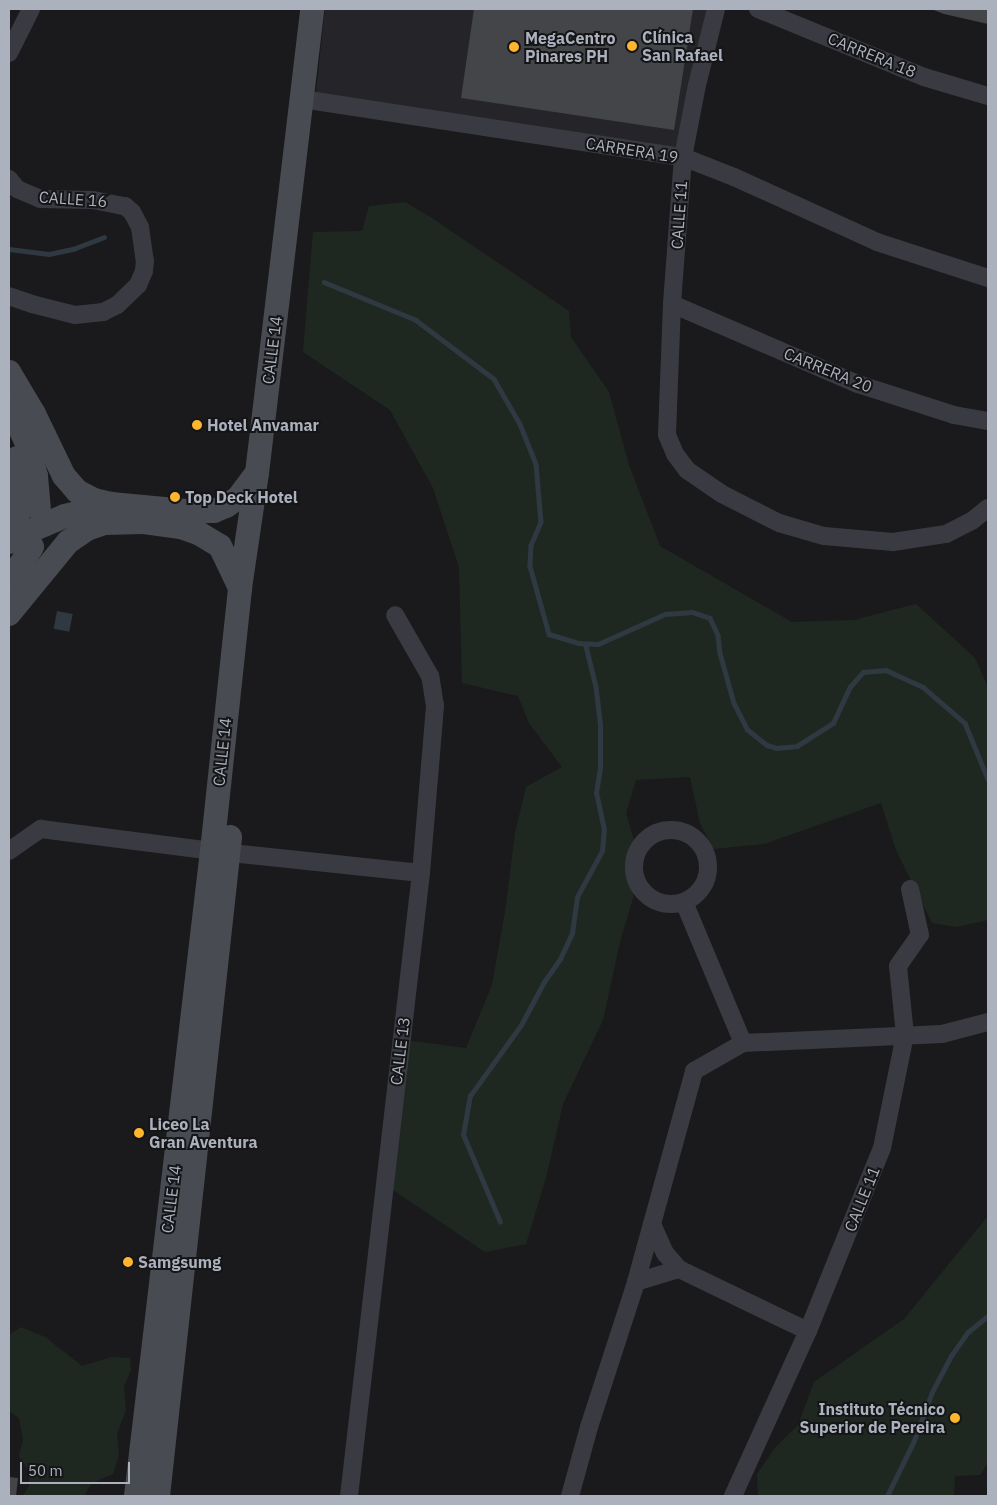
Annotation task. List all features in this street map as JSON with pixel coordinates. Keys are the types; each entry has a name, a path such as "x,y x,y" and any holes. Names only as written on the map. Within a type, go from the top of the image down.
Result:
{"main road":[{"name":"CALLE 14","path":"136,1496 220,852 240,588 256,532 257,473 312,9"},
{"name":"CALLE 14","path":"158,1496 220,852 256,532 315,100 325,9"},
{"path":"9,372 34,414 64,476 77,491 94,500 111,504 186,511 214,510 226,506 238,498 257,473"},
{"path":"9,405 28,446 36,476 38,508"},
{"path":"9,439 19,464 20,479 17,542 9,582"},
{"path":"17,542 65,516 111,504"},
{"path":"9,614 52,559 68,542 87,529 104,524 144,522 181,527 200,534 220,546 233,546 256,532"},
{"path":"220,546 240,588"}],"street":[{"path":"9,53 31,9"},
{"name":"CALLE 11","path":"716,9 697,85 683,156 672,304 668,435 675,454 687,470 722,494 779,524 815,534 893,542 946,534 973,520 988,508"},
{"name":"CARRERA 18","path":"758,9 924,77 988,96"},
{"name":"CARRERA 19","path":"315,100 683,156 877,242 988,278"},
{"name":"CALLE 16","path":"9,179 17,189 40,199 92,200 125,206 132,212 140,226 145,261 144,271 138,285 117,305 103,312 75,315 38,306 9,296"},
{"name":"CARRERA 20","path":"672,304 858,384 954,415 988,422"},
{"name":"CALLE 13","path":"349,1496 421,872 435,706 430,676 395,615"},
{"path":"9,851 41,829 220,852 421,872"},
{"path":"673,830 686,833 696,840 704,850 708,862 708,874 703,886 695,895 684,902 661,903 650,898 641,889 636,879 634,867 638,850 650,836 661,831 673,830"},
{"name":"CALLE 11","path":"733,1496 808,1331 882,1148 904,1035 898,966 920,935 910,889"},
{"path":"684,902 743,1043"},
{"path":"570,1496 589,1427 636,1282 694,1071 743,1043 942,1034 988,1022"},
{"path":"652,1224 665,1253 678,1268 808,1331"},
{"path":"636,1282 678,1268"}],"shaded area":[{"name":"MegaCentro Pinares PH","path":"325,9 716,9 683,157 315,101"},
{"path":"405,202 432,218 569,311 571,337 609,392 629,465 660,546 792,622 854,620 916,604 975,658 988,687 988,920 956,927 932,923 896,850 881,803 764,844 713,849 700,823 690,777 636,780 626,813 637,851 633,898 620,942 603,1020 563,1104 546,1178 526,1244 485,1252 387,1186 411,1041 466,1048 492,985 505,912 515,833 526,787 562,767 529,723 518,696 462,683 459,567 433,488 390,410 303,352 313,232 362,231 369,206"},
{"path":"57,611 73,614 69,632 54,629"},
{"path":"988,1216 988,1463 980,1475 955,1476 954,1496 758,1496 757,1474 775,1448 798,1425 814,1382 904,1319"},
{"path":"21,1327 45,1337 82,1366 112,1357 130,1358 131,1370 124,1386 126,1410 117,1434 119,1455 113,1474 92,1483 84,1496 23,1496 29,1486 29,1471 19,1456 23,1440 19,1418 9,1411 9,1335"}],"building":[{"path":"474,9 693,9 674,130 461,98"},
{"path":"931,9 988,9 988,24 944,14"},
{"path":"9,1477 18,1478 16,1496 9,1496"}],"waterway":[{"path":"9,249 49,254 73,249 104,237"},
{"path":"324,282 416,320 494,379 520,424 536,464 541,522 531,545 530,566 549,634 578,643 598,644 665,614 692,612 710,618 718,635 720,653 734,703 747,729 767,745 776,748 797,746 833,723 850,687 863,672 886,670 923,687 965,723 988,779"},
{"path":"500,1222 463,1135 470,1096 521,1025 544,982 560,959 572,933 577,897 602,851 604,830 596,793 600,767 600,724 596,689 585,644"},
{"path":"887,1496 913,1443 932,1392 951,1356 968,1332 988,1316"}],"place":[{"name":"Clínica San Rafael","path":"632,46"},
{"name":"MegaCentro Pinares PH","path":"514,47"},
{"name":"Hotel Anvamar","path":"197,425"},
{"name":"Top Deck Hotel","path":"175,497"},
{"name":"Liceo La Gran Aventura","path":"139,1133"},
{"name":"Samgsumg","path":"128,1262"},
{"name":"Instituto Técnico Superior de Pereira","path":"955,1418"}]}
